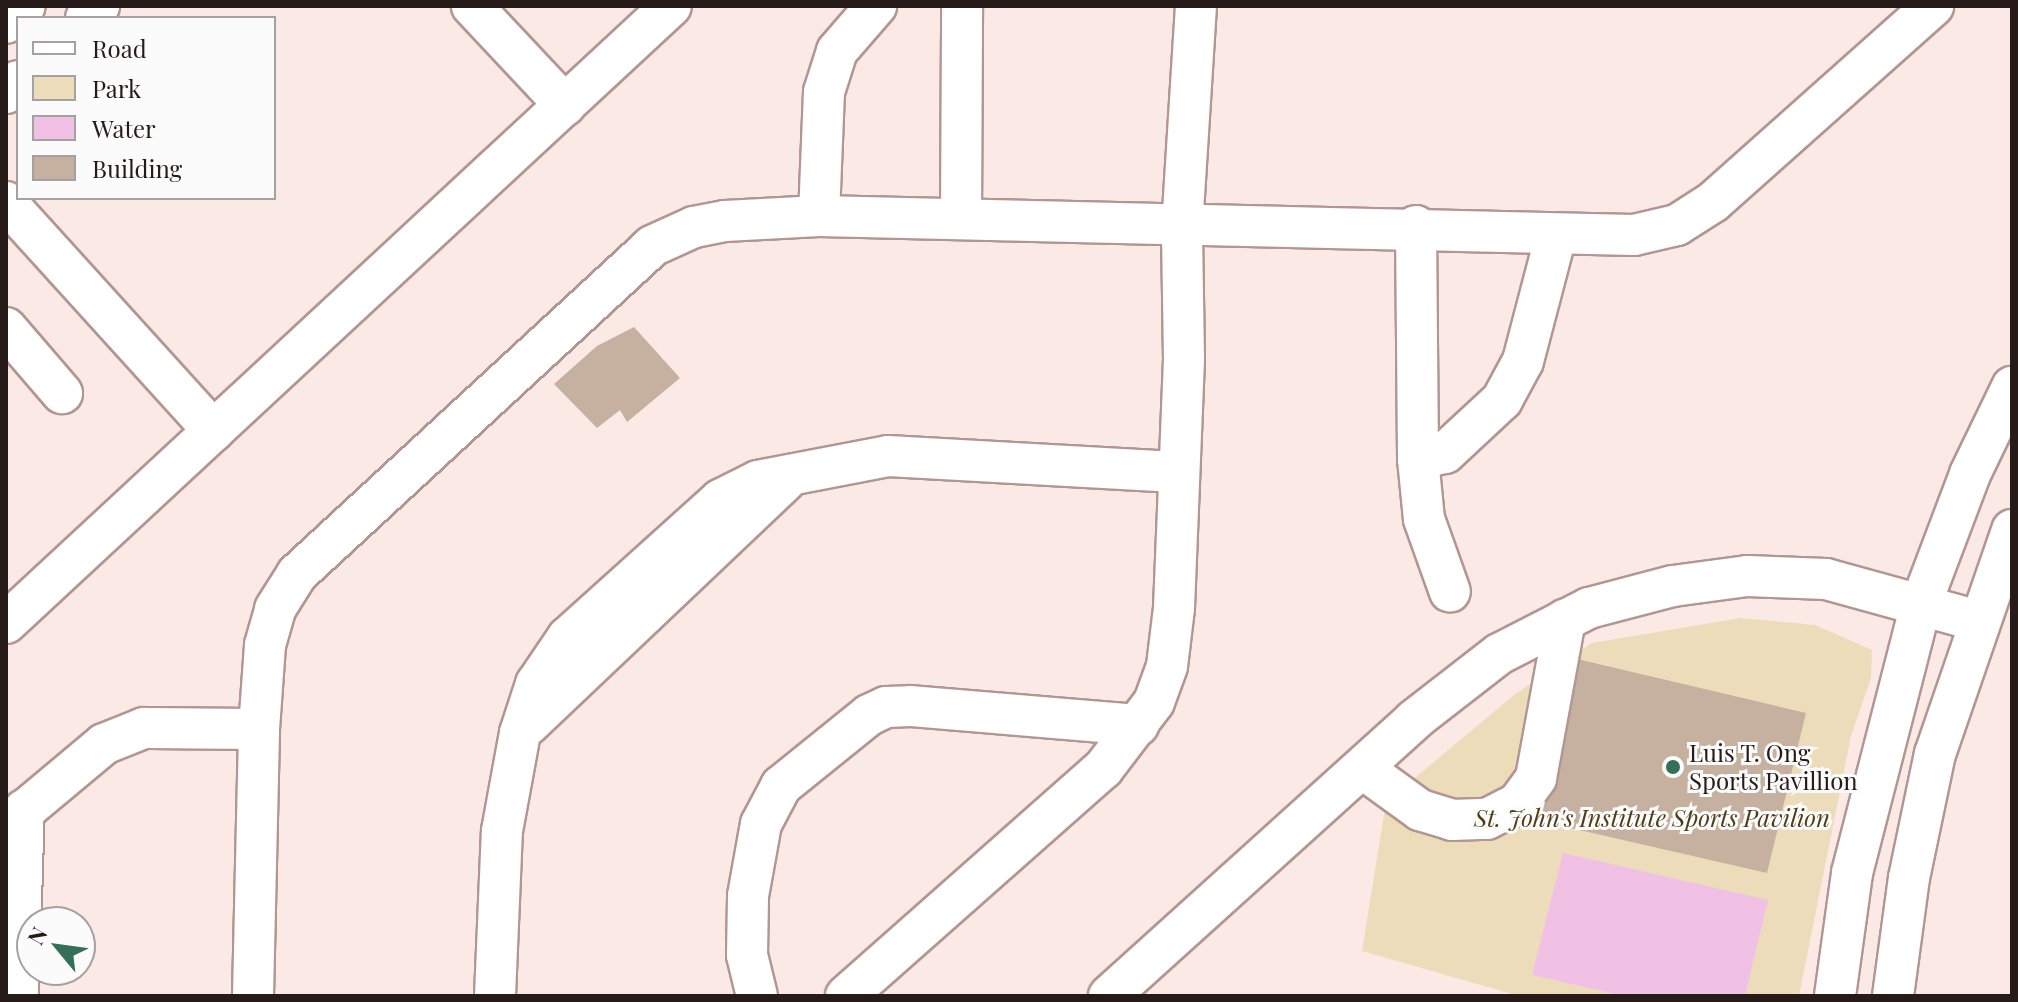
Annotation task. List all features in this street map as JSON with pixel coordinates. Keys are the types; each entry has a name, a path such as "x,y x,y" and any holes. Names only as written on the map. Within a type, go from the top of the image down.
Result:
{"street":[{"path":"6,23 25,6"},
{"path":"6,623 671,6"},
{"path":"819,216 824,92 837,51 876,6"},
{"path":"961,218 962,6"},
{"path":"846,996 1103,769 1154,702 1167,666 1174,608 1176,472 1184,359 1182,228 1196,6"},
{"path":"253,996 259,729 265,645 275,609 297,574 652,246 694,227 725,221 819,216 961,218 1182,228 1416,226 1556,235 1634,235 1677,225 1713,202 1933,6"},
{"path":"491,12 565,105"},
{"path":"6,202 214,431"},
{"path":"1416,226 1418,459 1424,519 1450,592"},
{"path":"1418,459 1445,453 1502,400 1523,361 1556,235"},
{"path":"6,328 62,393"},
{"path":"1835,996 1852,873 1921,604 1970,474 2012,387"},
{"path":"495,996 502,831 520,733 787,479 831,465 888,456 1176,472"},
{"path":"1893,996 1909,878 1935,754 1978,621 2012,530"},
{"path":"1109,996 1362,768 1499,654 1589,608 1673,586 1747,576 1826,579 1978,621"},
{"path":"1362,768 1420,810 1452,820 1487,819 1518,803 1536,778 1565,620"},
{"path":"757,996 747,955 748,896 765,814 781,786 869,715 886,707 911,706 1138,725"},
{"path":"18,996 15,818 104,744 144,728 259,729"}],"green space":[{"name":"St. John's Institute Sports Pavilion","path":"1740,618 1815,625 1872,650 1871,678 1851,736 1799,996 1519,996 1362,951 1386,802 1514,695 1592,643"}],"water":[{"path":"1563,853 1768,900 1745,996 1624,996 1532,975"}],"building":[{"path":"634,327 680,378 627,422 620,410 597,428 554,384 597,346"},
{"name":"Luis T. Ong Sports Pavillion","path":"1577,659 1806,713 1767,873 1540,821"}],"place":[{"name":"Luis T. Ong Sports Pavillion","path":"1673,767"}]}
